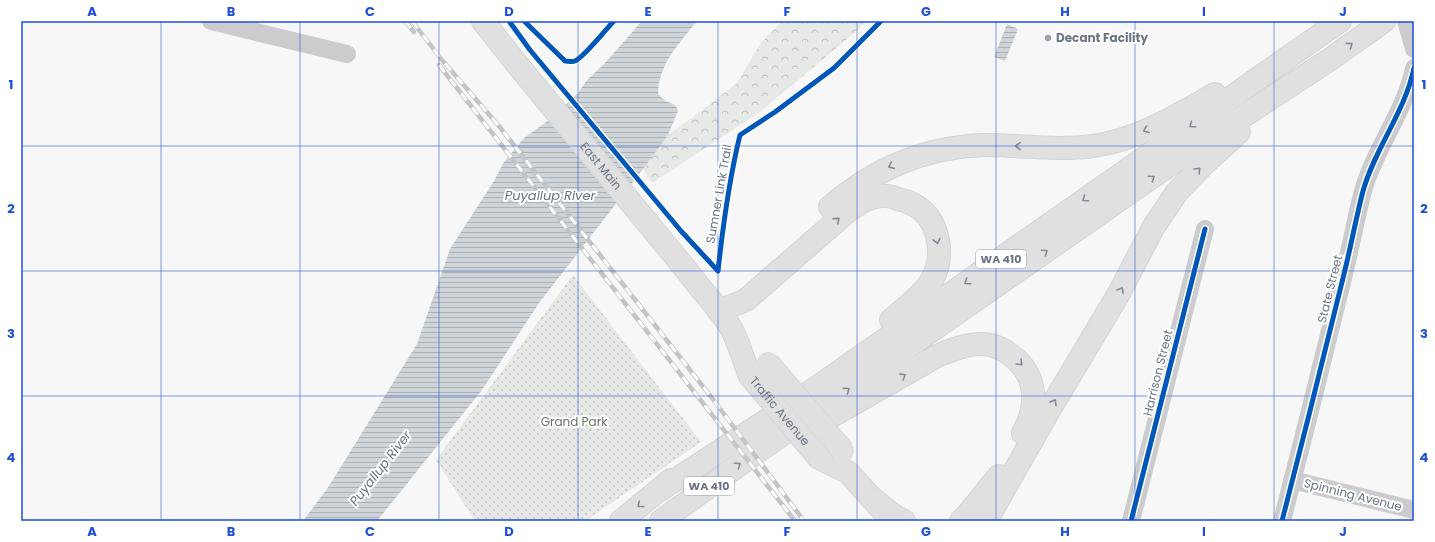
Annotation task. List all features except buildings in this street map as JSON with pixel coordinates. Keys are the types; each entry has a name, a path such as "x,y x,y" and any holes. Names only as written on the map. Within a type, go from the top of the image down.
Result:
{"main road":[{"name":"East Main","path":"484,21 516,63 666,245 718,311"},
{"path":"718,311 737,289 835,203 859,184 881,171 906,160 937,150 983,145 1067,147 1092,146 1114,142 1148,130 1175,116 1339,22"},
{"name":"WA 410","path":"621,521 660,490 813,390 1339,22"},
{"name":"WA 410","path":"661,521 757,452 1181,157 1328,60 1378,25"},
{"path":"986,521 1118,294 1153,228 1177,192 1206,162 1244,128 1328,60"},
{"path":"660,490 688,465 891,320 915,300 934,276 938,264 939,251 934,230 923,212 906,201 891,196 870,198 860,202 848,211 746,300 718,311"},
{"name":"Traffic Avenue","path":"718,311 733,332 768,363 843,451 848,472"},
{"name":"Traffic Avenue","path":"733,332 750,376 819,458 848,472 892,521"},
{"path":"757,452 840,412 937,356 966,346 990,344 1006,352 1021,363 1031,382 1034,407 1029,422 974,521"},
{"path":"961,521 971,512 975,504 999,476"},
{"path":"872,498 893,515 904,521"}],"street":[{"path":"211,21 347,54"},
{"path":"1406,21 1414,49"},
{"name":"State Street","path":"1282,521 1369,171 1400,107 1412,79 1414,68"},
{"name":"Harrison Street","path":"1131,521 1205,229"},
{"name":"Spinning Avenue","path":"1292,480 1414,510"}],"green space":[{"path":"782,21 865,21 859,29 760,112 652,183 643,169 668,135 737,83 760,44"},
{"name":"Grand Park","path":"573,275 701,442 585,521 475,521 436,460"}],"water":[{"name":"Puyallup River","path":"642,21 697,21 671,54 659,83 658,94 666,101 675,105 678,111 668,135 539,303 482,390 377,521 303,521 329,486 417,344 450,249 494,181 504,162 524,138 549,120 578,93 587,80 604,64"},
{"path":"1007,24 1018,29 1005,61 994,57"}],"railway":[{"path":"405,21 414,32"},
{"path":"412,21 442,60 499,126 712,398 804,521"},
{"path":"439,65 795,521"}],"cycle path":[{"path":"509,21 530,50 681,231 718,271"},
{"path":"524,21 565,61 575,61 584,54 614,21"},
{"name":"Sumner Link Trail","path":"718,271 727,203 740,135 775,112 834,68 881,21"},
{"path":"1282,521 1347,264 1363,191 1368,175 1404,100 1414,68"},
{"path":"1131,521 1205,229"}],"place":[{"name":"Decant Facility","path":"1048,38"}]}
